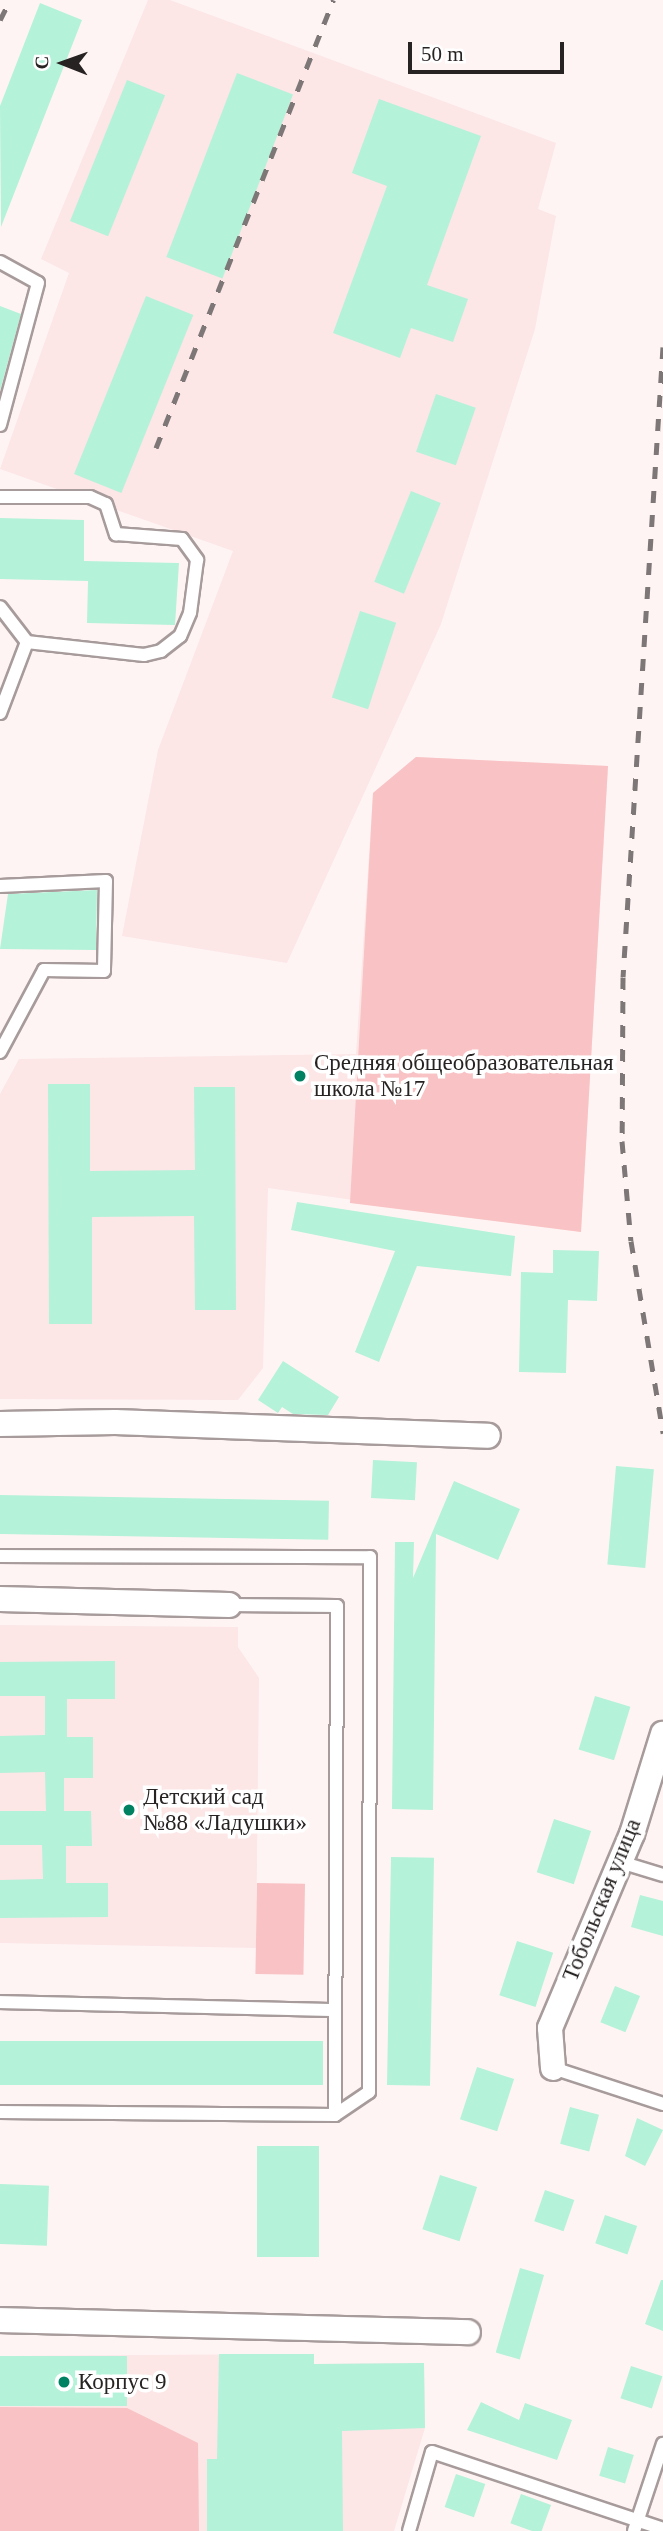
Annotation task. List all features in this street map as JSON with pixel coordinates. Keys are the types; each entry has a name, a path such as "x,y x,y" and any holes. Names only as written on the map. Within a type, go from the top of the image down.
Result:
{"street":[{"path":"0,1424 115,1422 488,1436"},
{"path":"0,1599 229,1605"},
{"name":"Тобольская улица","path":"553,2068 550,2028 617,1861 663,1734"},
{"path":"0,2320 468,2332"}],"lane":[{"path":"0,262 38,283 0,425"},
{"path":"0,497 90,497 106,504 116,534 182,539 197,560 190,612 180,636 161,652 27,642 0,607"},
{"path":"0,713 27,642"},
{"path":"0,886 106,881 104,971 44,970 0,1052"},
{"path":"0,1556 370,1558 369,2092 335,2115 0,2112"},
{"path":"229,1605 337,1606 335,2115"},
{"path":"617,1861 663,1875"},
{"path":"0,2002 335,2010"},
{"path":"553,2068 663,2104"},
{"path":"635,2526 663,2444"},
{"path":"409,2531 432,2452 635,2526 663,2529"}],"shaded area":[{"path":"148,0 170,0 556,143 538,209 556,216 535,329 441,624 287,963 122,936 158,750 233,551 0,469 69,273 41,259"},
{"name":"Средняя общеобразовательная школа №17","path":"416,757 608,766 581,1232 268,1188 263,1368 238,1400 0,1399 0,1094 19,1059 356,1054 373,793"},
{"path":"416,757 608,766 581,1232 350,1203 373,793"},
{"name":"Детский сад №88 «Ладушки»","path":"0,1625 238,1627 238,1647 259,1678 256,1948 0,1943"},
{"path":"257,1883 305,1884 303,1975 255,1974"},
{"path":"314,2354 314,2364 424,2363 425,2428 394,2531 0,2531 0,2356"},
{"path":"0,2407 127,2408 198,2443 199,2531 0,2531"}],"building":[{"path":"40,3 82,20 1,227 0,106"},
{"path":"237,73 293,95 222,278 166,257"},
{"path":"127,80 165,95 108,236 70,221"},
{"path":"379,99 481,136 427,285 468,299 453,342 411,328 400,358 333,333 387,186 352,173"},
{"path":"146,296 193,315 121,493 74,474"},
{"path":"0,306 21,314 0,391"},
{"path":"436,394 476,408 456,465 416,452"},
{"path":"411,491 441,503 404,594 374,582"},
{"path":"0,518 84,520 84,561 179,563 175,625 87,623 88,581 0,579"},
{"path":"360,611 396,623 368,709 332,698"},
{"path":"97,890 96,950 0,949 8,894"},
{"path":"48,1084 90,1084 90,1171 195,1170 194,1087 235,1087 236,1310 195,1310 194,1216 92,1217 92,1324 49,1324"},
{"path":"297,1202 515,1236 511,1276 417,1266 379,1362 355,1352 395,1251 291,1230"},
{"path":"553,1250 599,1251 597,1301 568,1300 566,1373 519,1372 521,1272 553,1273"},
{"path":"283,1361 339,1397 328,1415 293,1414 282,1407 278,1413 258,1400"},
{"path":"373,1460 417,1462 415,1500 371,1498"},
{"path":"616,1466 654,1469 645,1568 607,1565"},
{"path":"454,1481 520,1509 498,1560 436,1534 433,1810 392,1809 395,1542 414,1542 413,1578"},
{"path":"0,1495 329,1501 328,1540 0,1534"},
{"path":"115,1661 115,1699 67,1699 67,1737 93,1737 93,1778 64,1778 64,1811 91,1811 92,1846 66,1846 66,1883 108,1883 108,1917 0,1918 0,1880 43,1879 42,1845 0,1845 0,1811 46,1811 45,1772 0,1773 0,1736 45,1735 45,1696 0,1696 0,1662"},
{"path":"595,1696 630,1707 614,1760 579,1750"},
{"path":"554,1819 591,1831 574,1884 537,1872"},
{"path":"391,1857 434,1858 430,2086 387,2085"},
{"path":"640,1895 663,1901 663,1936 631,1927"},
{"path":"517,1941 553,1953 536,2007 499,1995"},
{"path":"615,1986 640,1996 625,2032 600,2022"},
{"path":"0,2041 323,2041 323,2085 0,2085"},
{"path":"477,2067 514,2079 497,2131 460,2119"},
{"path":"570,2107 599,2115 589,2151 560,2144"},
{"path":"637,2118 663,2130 645,2166 625,2156"},
{"path":"257,2146 319,2146 319,2257 257,2257"},
{"path":"440,2175 477,2187 459,2241 422,2229"},
{"path":"0,2184 49,2186 47,2246 0,2244"},
{"path":"545,2190 574,2200 564,2231 534,2221"},
{"path":"605,2215 637,2226 627,2254 595,2243"},
{"path":"520,2268 544,2275 520,2359 496,2353"},
{"path":"663,2280 663,2331 645,2324"},
{"path":"219,2354 314,2354 314,2364 424,2363 425,2428 342,2431 343,2531 207,2531 207,2459 217,2459"},
{"name":"Корпус 9","path":"0,2356 127,2356 127,2406 0,2406"},
{"path":"631,2366 662,2376 652,2409 620,2398"},
{"path":"481,2402 519,2420 525,2403 572,2420 557,2460 467,2430"},
{"path":"608,2447 634,2455 625,2484 599,2476"},
{"path":"456,2474 485,2484 474,2517 445,2507"},
{"path":"521,2494 551,2505 542,2531 532,2531 510,2523"}],"railway":[{"path":"0,20 10,0"},
{"path":"156,448 333,0"},
{"path":"663,347 623,977 622,1141 631,1241 663,1433"}],"place":[{"name":"Средняя общеобразовательная школа №17","path":"300,1076"},
{"name":"Детский сад №88 «Ладушки»","path":"129,1810"},
{"name":"Корпус 9","path":"64,2382"}]}
